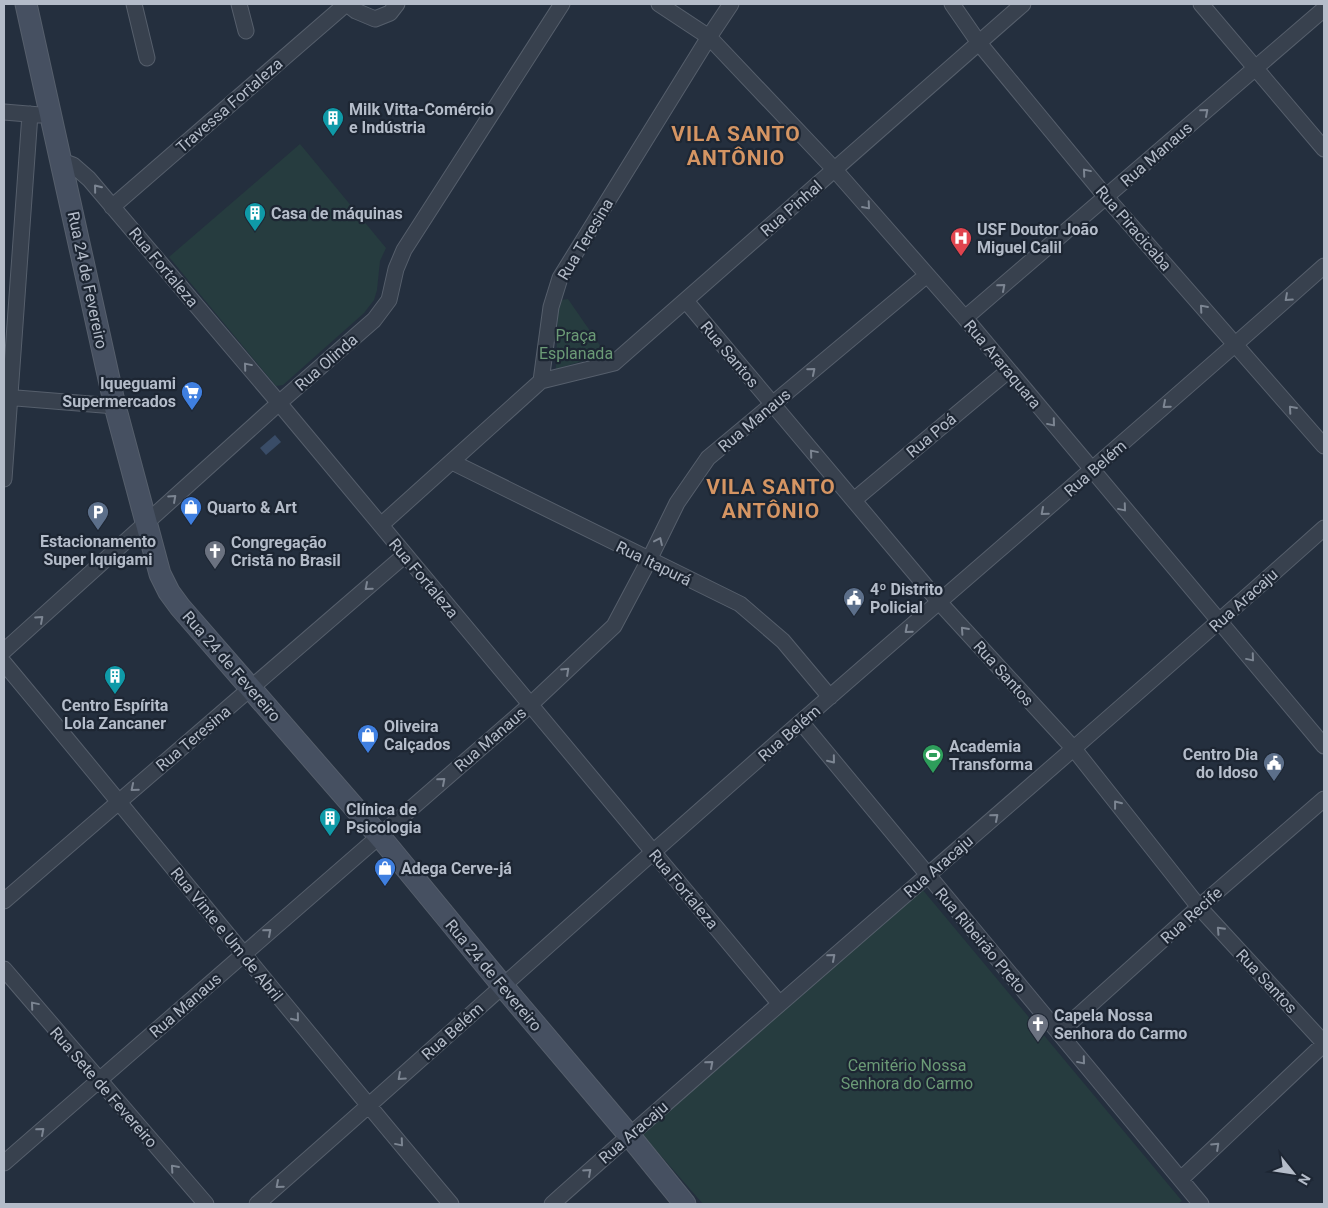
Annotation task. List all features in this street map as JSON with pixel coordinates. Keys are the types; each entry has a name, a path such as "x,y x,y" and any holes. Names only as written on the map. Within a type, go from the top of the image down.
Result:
{"main road":[{"name":"Rua 24 de Fevereiro","path":"26,4 115,406 160,574 180,607 379,836 685,1204"}],"street":[{"path":"134,4 147,58"},
{"path":"240,4 246,31"},
{"path":"347,4 356,11 375,19 393,8"},
{"name":"Travessa Fortaleza","path":"112,207 347,4"},
{"name":"Rua Olinda","path":"4,651 374,320 389,300 396,269 404,250 562,4"},
{"name":"Rua Araraquara","path":"659,4 709,37 835,170 965,318 1324,746"},
{"name":"Rua Teresina","path":"542,381 551,307 560,278 731,4"},
{"name":"Rua Piracicaba","path":"952,4 979,43 1106,197 1324,446"},
{"name":"Rua Pinhal","path":"542,381 614,363 1023,4"},
{"path":"1201,4 1324,149"},
{"name":"Rua Manaus","path":"965,318 1324,9"},
{"path":"4,112 51,116"},
{"path":"4,479 7,397 30,114"},
{"name":"Rua Fortaleza","path":"62,161 81,172 279,403 779,1003"},
{"name":"Rua Belém","path":"257,1204 801,722 940,603 1324,266"},
{"name":"Rua Manaus","path":"4,1163 530,705 614,626 677,502 708,458 927,275"},
{"name":"Rua Santos","path":"686,300 940,603 1074,749 1199,907 1324,1044"},
{"name":"Rua Poá","path":"854,500 1008,371"},
{"path":"380,525 542,381"},
{"path":"7,397 115,406"},
{"name":"Rua Itapurá","path":"452,462 740,604 783,641 830,697"},
{"name":"Rua Aracaju","path":"552,1204 779,1003 1074,749 1324,528"},
{"name":"Rua Teresina","path":"4,900 405,555"},
{"name":"Rua Vinte e Um de Abril","path":"4,663 244,953 368,1107 451,1204"},
{"name":"Rua Ribeirão Preto","path":"801,722 1201,1204"},
{"name":"Rua Recife","path":"1060,1033 1199,907 1324,800"},
{"name":"Rua Sete de Fevereiro","path":"4,969 98,1081 206,1204"},
{"path":"1181,1179 1324,1044"}],"green space":[{"path":"300,144 386,248 380,261 374,300 364,313 283,385 276,386 169,257"},
{"name":"Praça Esplanada","path":"568,299 606,354 556,369 558,307 561,300"},
{"name":"Cemitério Nossa Senhora do Carmo","path":"922,889 1182,1201 1178,1204 703,1204 642,1134"}],"water":[{"path":"275,435 281,442 266,455 260,448"}],"place":[{"name":"Milk Vitta-Comércio e Indústria","path":"333,137"},
{"name":"Casa de máquinas","path":"255,232"},
{"name":"USF Doutor João Miguel Calil","path":"961,257"},
{"name":"Iqueguami Supermercados","path":"192,411"},
{"name":"Quarto & Art","path":"191,526"},
{"name":"Estacionamento Super Iquigami","path":"98,531"},
{"name":"Congregação Cristã no Brasil","path":"215,570"},
{"name":"4º Distrito Policial","path":"854,617"},
{"name":"Centro Espírita Lola Zancaner","path":"115,695"},
{"name":"Oliveira Calçados","path":"368,754"},
{"name":"Academia Transforma","path":"933,774"},
{"name":"Centro Dia do Idoso","path":"1274,782"},
{"name":"Clínica de Psicologia","path":"330,837"},
{"name":"Adega Cerve-já","path":"385,887"},
{"name":"Capela Nossa Senhora do Carmo","path":"1038,1043"}],"district":[{"name":"VILA SANTO ANTÔNIO","path":"736,146"},
{"name":"VILA SANTO ANTÔNIO","path":"771,499"}]}
